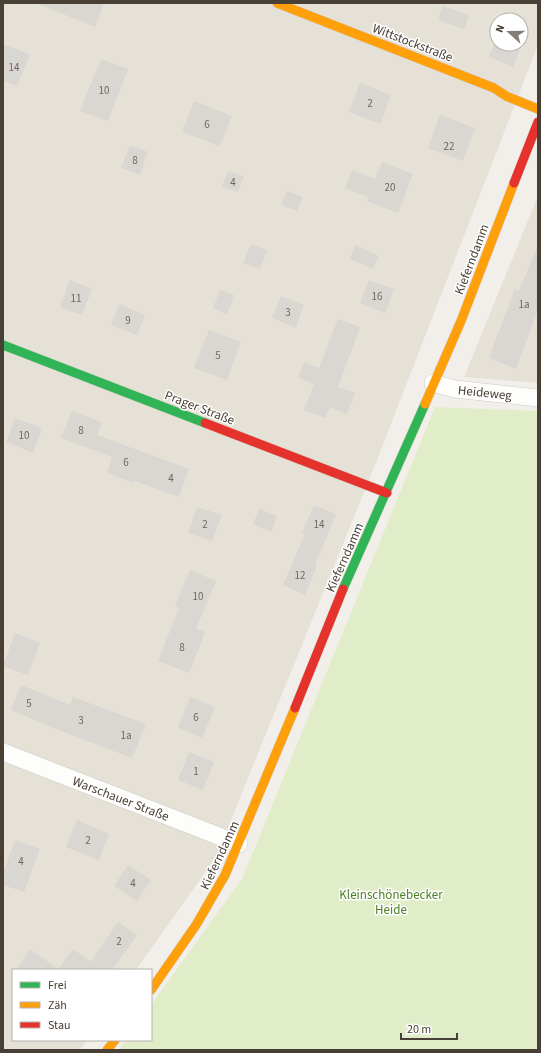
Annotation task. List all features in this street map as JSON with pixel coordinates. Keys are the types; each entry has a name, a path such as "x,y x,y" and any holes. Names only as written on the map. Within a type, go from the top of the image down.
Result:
{"street":[{"name":"Wittstockstraße","path":"277,3 494,88 506,96 538,109"},
{"name":"Kieferndamm","path":"152,989 199,921 220,887 354,562 387,493 433,383 461,321 538,122"},
{"name":"Prager Straße","path":"3,345 387,493"},
{"name":"Heideweg","path":"433,383 454,389 538,398"},
{"name":"Warschauer Straße","path":"3,752 239,844"},
{"path":"107,1050 113,1041"}],"shaded area":[{"path":"3,3 538,3 538,45 379,455 216,857 137,969 12,969 12,1041 86,1041 80,1050 3,1050"},
{"path":"538,196 538,383 464,377"}],"green space":[{"name":"Kleinschönebecker Heide","path":"435,407 538,411 538,1050 119,1050 125,1041 152,1041 152,1004 242,879"}],"building":[{"path":"36,3 104,3 95,27"},
{"path":"443,6 469,15 464,29 438,20"},
{"path":"3,44 30,54 17,86 3,81"},
{"path":"491,52 519,52 513,67 489,57"},
{"path":"101,59 128,69 108,121 80,111"},
{"path":"360,83 391,95 380,124 349,112"},
{"path":"194,101 232,116 220,146 182,132"},
{"path":"440,115 475,128 463,161 428,148"},
{"path":"130,145 148,152 140,175 121,168"},
{"path":"382,162 413,174 398,213 367,201 368,197 345,188 352,170 375,179"},
{"path":"228,171 244,176 238,192 222,187"},
{"path":"287,191 303,197 297,211 281,205"},
{"path":"251,244 267,250 260,269 243,263"},
{"path":"355,245 379,256 373,269 350,259"},
{"path":"538,245 538,310 516,369 489,358 515,289 519,291"},
{"path":"70,280 92,289 82,315 60,307"},
{"path":"369,280 394,289 385,313 360,303"},
{"path":"220,290 234,295 227,314 213,308"},
{"path":"281,296 304,305 296,328 272,318"},
{"path":"119,304 145,315 137,335 111,325"},
{"path":"338,319 360,327 338,387 355,393 347,414 330,407 325,418 304,410 314,384 298,378 304,362 319,368"},
{"path":"209,330 241,342 227,380 194,368"},
{"path":"72,411 102,422 97,435 189,469 179,497 135,481 134,483 107,473 112,457 61,438"},
{"path":"15,418 42,428 33,453 6,442"},
{"path":"314,505 336,514 315,565 317,566 305,595 283,585 305,534 302,533"},
{"path":"197,507 222,515 212,541 188,533"},
{"path":"259,509 277,516 271,532 253,524"},
{"path":"190,570 216,581 196,629 205,632 189,673 158,661 179,608 175,606"},
{"path":"15,633 40,643 28,675 3,666"},
{"path":"21,685 70,705 73,697 146,724 132,758 11,710"},
{"path":"190,697 215,707 202,738 178,728"},
{"path":"189,752 214,762 203,790 178,780"},
{"path":"77,820 109,834 99,860 66,847"},
{"path":"15,840 40,849 24,892 3,885 3,874"},
{"path":"128,865 151,880 137,901 114,886"},
{"path":"118,922 137,935 113,969 58,969 73,949 91,962"},
{"path":"30,949 58,969 17,969"}],"traffic: fast":[{"path":"3,345 205,423"},
{"path":"343,589 425,404"}],"traffic: slow":[{"path":"277,3 494,88 506,96 538,109"},
{"path":"425,404 461,321 514,183"},
{"path":"152,989 196,925 225,875 295,708"},
{"path":"107,1050 114,1041"}],"traffic: jam":[{"path":"514,183 538,122"},
{"path":"205,423 387,493"},
{"path":"295,708 343,589"}]}
